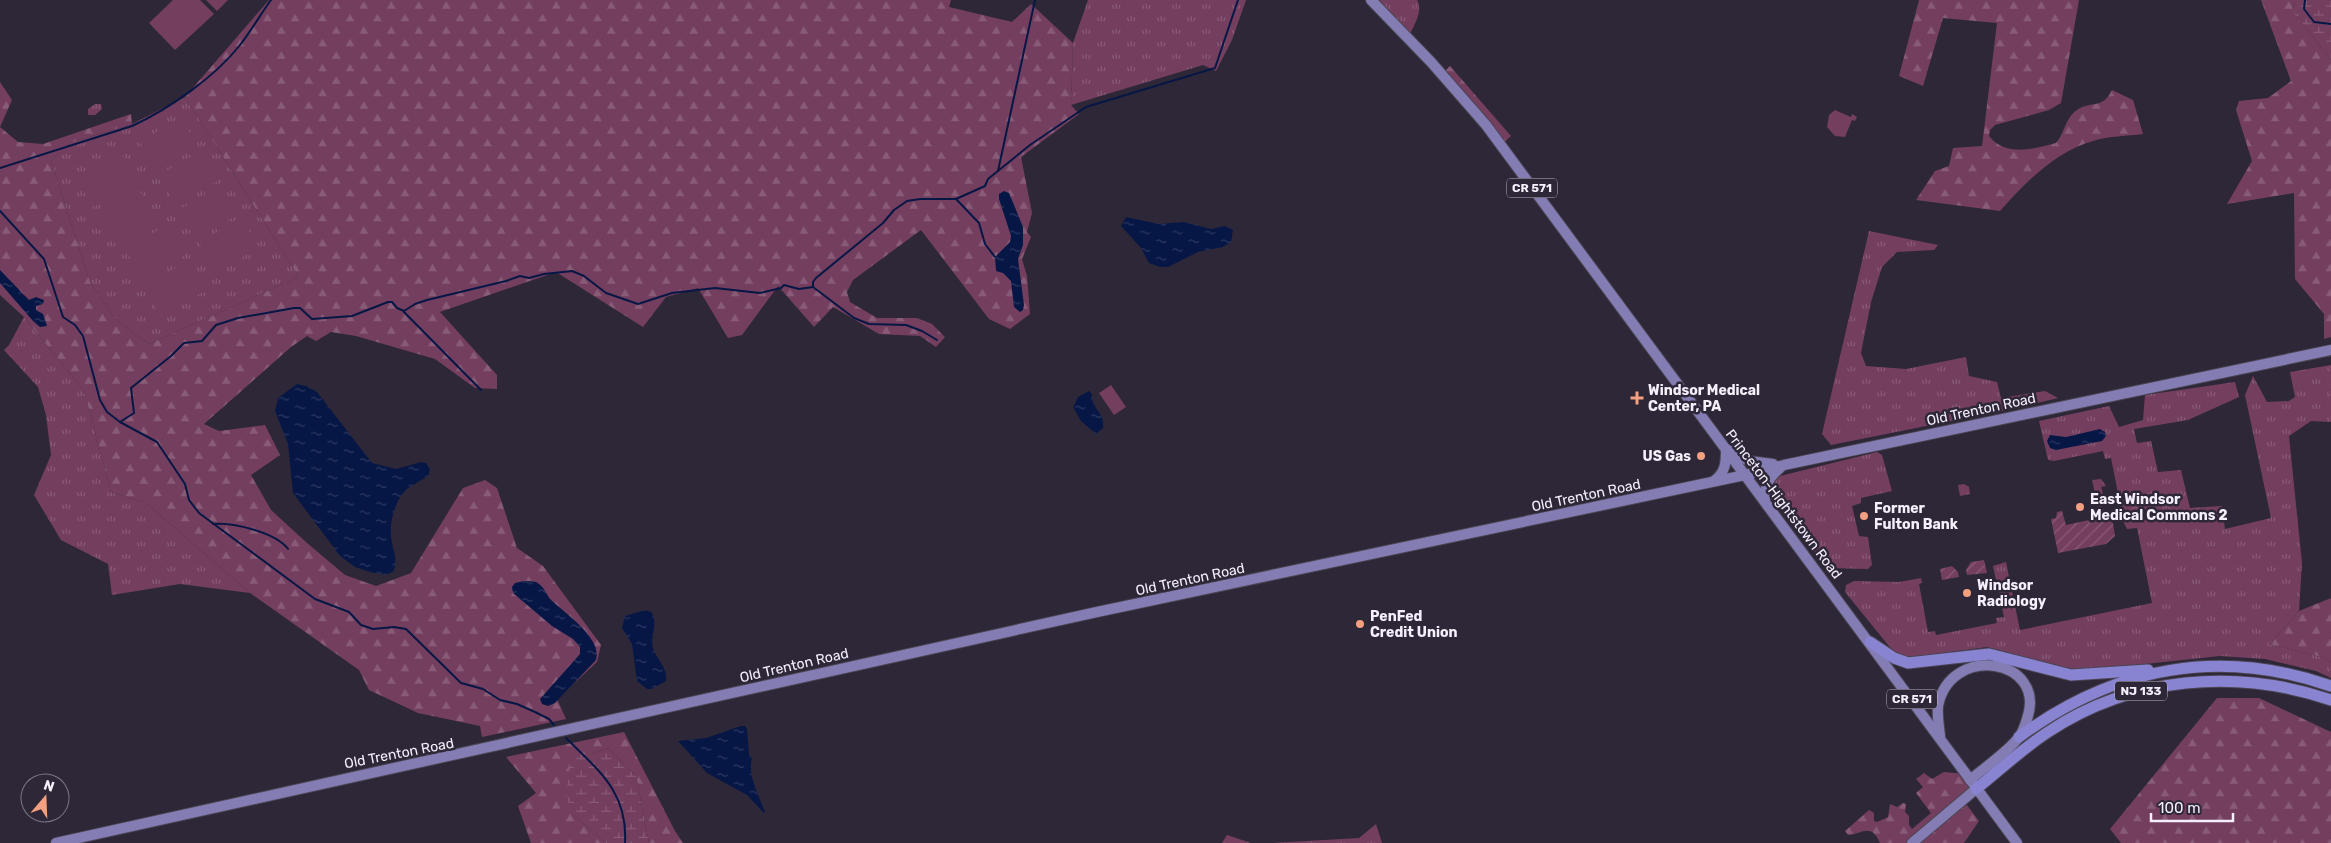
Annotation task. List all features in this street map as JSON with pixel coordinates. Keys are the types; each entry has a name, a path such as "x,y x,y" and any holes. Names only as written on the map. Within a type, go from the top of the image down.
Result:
{"highway":[{"path":"1870,642 1894,658 1908,663 1989,654 2071,676 2167,669"},
{"name":"NJ 133","path":"2019,737 2052,715 2092,694 2167,669 2217,666 2256,668 2295,674 2331,686"},
{"name":"NJ 133","path":"1973,784 2054,728 2093,707 2136,692 2178,683 2238,681 2293,689 2331,700"}],"main road":[{"name":"Princeton-Hightstown Road","path":"1371,0 1431,62 1486,125 2017,843"},
{"name":"Old Trenton Road","path":"56,843 1087,614 1746,475 1784,464 2331,350"},
{"path":"1714,481 1722,475 1725,467 1726,449 1762,464 1784,464"},
{"path":"1765,500 1764,492 1769,479 1784,464"},
{"path":"1940,737 1938,713 1944,690 1951,679 1974,666 1988,665 2009,670 2020,678 2027,688 2031,707 2019,737"},
{"name":"NJ 133","path":"1973,784 2019,737"},
{"path":"1912,843 1973,784"}],"green space":[{"path":"173,0 200,0 214,14 175,50 149,23"},
{"path":"206,0 228,0 217,11"},
{"path":"269,0 951,0 949,7 1012,22 1031,4 1073,43 1071,105 1079,114 1021,157 1032,213 1027,232 1031,237 1022,259 1027,276 1030,314 1010,329 989,319 921,230 853,280 847,292 850,302 877,318 917,318 932,324 945,337 936,347 920,336 879,334 833,307 814,327 778,286 742,335 728,338 698,288 666,297 643,327 556,272 440,312 497,375 497,389 475,388 435,359 356,336 331,332 316,341 307,336 291,347 204,424 219,431 265,425 280,455 251,475 271,510 345,575 376,586 411,573 463,488 485,480 497,488 517,548 543,566 601,645 597,662 557,699 566,719 482,737 480,726 418,713 369,690 359,670 250,593 146,503 111,492 84,391 24,317 0,295 0,127 18,142 43,144 131,114 132,124 70,143 51,161 90,282 115,319 149,344 299,277 185,97"},
{"path":"1088,0 1246,0 1232,40 1216,71 1203,65 1071,105 1073,43"},
{"path":"1373,0 1417,0 1419,14 1408,38"},
{"path":"1919,0 2079,0 2061,103 2049,110 1995,125 1990,130 1989,136 1996,143 2003,147 2020,150 2056,143 2073,113 2082,107 2104,100 2112,90 2133,100 2143,134 2099,139 2066,152 2042,169 2000,211 1916,200 1935,171 1949,166 1953,148 1982,146 1997,23 1943,18 1923,86 1899,76"},
{"path":"2261,0 2293,0 2294,14 2331,59 2331,337 2324,339 2324,314 2295,279 2294,193 2227,204 2252,161 2236,110 2239,101 2268,98 2291,81"},
{"path":"2293,0 2331,0 2331,59 2294,14"},
{"path":"1450,66 1511,136 1501,145 1442,74"},
{"path":"0,82 12,100 0,127"},
{"path":"185,97 299,277 149,344 115,319 90,282 51,161 70,143 132,124"},
{"path":"95,104 101,104 102,109 95,115 88,115 88,109"},
{"path":"1835,110 1851,117 1852,114 1857,117 1855,121 1852,120 1845,137 1835,136 1827,127 1829,115"},
{"path":"181,118 198,147 156,171 140,142"},
{"path":"201,151 219,180 177,205 158,176"},
{"path":"122,154 137,184 93,207 77,176"},
{"path":"221,185 239,214 197,239 179,210"},
{"path":"140,191 156,222 113,244 96,214"},
{"path":"241,218 259,247 217,272 199,243"},
{"path":"168,225 184,256 141,278 125,248"},
{"path":"1869,231 1938,245 1934,250 1897,252 1882,267 1871,302 1861,353 1866,366 1906,369 1966,357 1969,376 1997,382 2001,398 2045,391 2058,398 1831,445 1822,434"},
{"path":"188,262 203,292 160,315 144,284"},
{"path":"24,317 84,391 111,492 146,503 250,593 180,584 112,595 108,564 61,540 34,495 51,455 46,415 38,387 4,350 9,345"},
{"path":"2331,365 2331,422 2311,421 2289,436 2302,563 2299,611 2270,644 2321,657 2331,662 2331,678 2316,671 2265,659 2220,656 2117,667 2071,669 1987,647 1907,658 1893,651 1845,592 1846,585 1854,581 1899,582 1921,578 1922,583 1919,584 1928,632 1935,631 1936,635 1997,623 1996,618 2004,617 1993,566 2006,562 2020,630 2152,603 2137,528 2127,529 2124,523 2111,458 2105,459 2103,451 2054,461 2048,460 2039,421 2109,406 2119,427 2143,420 2145,395 2235,382 2239,397 2188,420 2134,429 2137,443 2151,441 2158,472 2181,470 2190,508 2222,506 2225,529 2271,518 2245,395 2253,376 2267,402 2289,401 2295,397 2290,372"},
{"path":"1111,385 1126,407 1114,415 1099,393"},
{"path":"1877,452 1882,455 1892,491 1861,498 1861,503 1852,506 1859,536 1868,537 1872,565 1868,569 1826,568 1770,494 1770,486 1776,477"},
{"path":"2101,479 2106,486 2101,487 2104,497 2108,497 2110,505 2105,503 2101,508 2106,511 2103,517 2100,517 2092,480"},
{"path":"1964,484 1969,487 1970,494 1960,496 1958,485"},
{"path":"2062,511 2066,525 2103,517 2113,523 2115,536 2106,544 2058,553 2051,519 2056,518 2057,512"},
{"path":"1984,560 1987,573 1967,575 1966,570 1971,562"},
{"path":"1952,566 1958,572 1959,577 1942,580 1940,569"},
{"path":"2331,598 2331,662 2321,657 2270,644 2299,611"},
{"path":"2217,698 2259,698 2331,732 2331,843 2121,843 2110,829"},
{"path":"624,732 683,843 649,843 636,776 608,748 589,755 572,814 606,843 531,843 518,806 536,793 506,757"},
{"path":"608,748 636,776 649,843 606,843 572,814 566,794 572,752 589,755"},
{"path":"1944,772 1966,774 1976,789 1963,800 1979,821 1964,843 1880,843 1877,837 1870,831 1848,835 1845,831 1869,810 1874,813 1874,821 1877,822 1888,817 1890,804 1897,807 1903,803 1906,804 1905,812 1909,816 1909,825 1912,829 1931,813 1916,793 1923,787 1916,779 1924,773 1932,779"},
{"path":"1376,824 1382,843 1272,843 1359,838"},
{"path":"1227,835 1251,843 1222,843"}],"water":[{"path":"1004,191 1009,193 1023,227 1023,245 1018,259 1024,305 1023,310 1020,312 1014,307 1011,281 1003,273 996,271 995,257 1010,242 1011,236 999,199 999,194"},
{"path":"1126,217 1159,224 1184,222 1211,229 1225,226 1233,230 1231,242 1223,247 1198,252 1168,267 1160,267 1149,263 1141,248 1121,226"},
{"path":"0,270 29,300 36,297 44,300 43,304 36,306 36,310 43,314 47,326 40,327 33,321 0,283"},
{"path":"297,384 317,392 372,463 396,469 421,462 426,463 430,469 428,476 405,491 395,508 391,522 395,560 393,572 385,575 370,572 355,567 340,556 293,493 288,444 275,411 278,398"},
{"path":"1089,391 1103,422 1103,428 1096,434 1081,421 1073,407 1078,397"},
{"path":"2100,429 2105,432 2106,436 2102,441 2056,450 2050,448 2047,441 2050,435 2066,437"},
{"path":"524,581 536,582 541,586 551,600 589,635 597,652 596,660 555,703 548,706 542,704 540,699 580,654 580,647 573,639 552,626 513,593 512,587 515,583"},
{"path":"645,610 651,612 653,616 653,648 664,668 666,676 666,681 652,689 647,689 637,681 632,644 622,628 625,616"},
{"path":"745,726 747,729 749,755 752,758 752,778 764,813 747,795 707,773 678,741 706,738"}],"waterway":[{"path":"0,168 132,126 161,111 205,80 230,57 271,0"},
{"path":"998,171 1035,0"},
{"path":"813,287 813,282 816,278 883,223 894,210 907,201 956,199 985,186 988,179 1030,145 1086,107 1215,68 1238,0"},
{"path":"2305,0 2304,9 2314,22 2331,24"},
{"path":"956,199 979,223 985,244 995,257"},
{"path":"0,211 44,259 63,317 75,325 83,336 100,400 107,412 120,422 157,442 185,484 189,500 199,513 315,599 349,612 361,625 373,629 394,627 406,629 461,683 483,689 500,700 517,704 535,712 549,719 554,725"},
{"path":"120,422 134,413 131,388 184,343 202,341 216,325 238,318 294,308 300,308 312,319 352,316 388,302 392,302 397,308 404,311 415,304 427,300 520,276 529,278 544,274 572,271 584,276 606,293 638,304 672,293 715,288 760,293 781,288 784,285 799,289 813,287"},
{"path":"813,287 854,318 869,324 906,325 922,331 937,340"},
{"path":"404,312 481,390"},
{"path":"213,524 232,525 254,530 274,538 288,549"},
{"path":"566,738 600,772 616,796 622,810 625,825 625,843"}],"place":[{"name":"Windsor Medical Center, PA","path":"1637,398"},
{"name":"US Gas","path":"1701,456"},
{"name":"East Windsor Medical Commons 2","path":"2080,507"},
{"name":"Former Fulton Bank","path":"1864,516"},
{"name":"Windsor Radiology","path":"1967,593"},
{"name":"PenFed Credit Union","path":"1360,624"}]}
